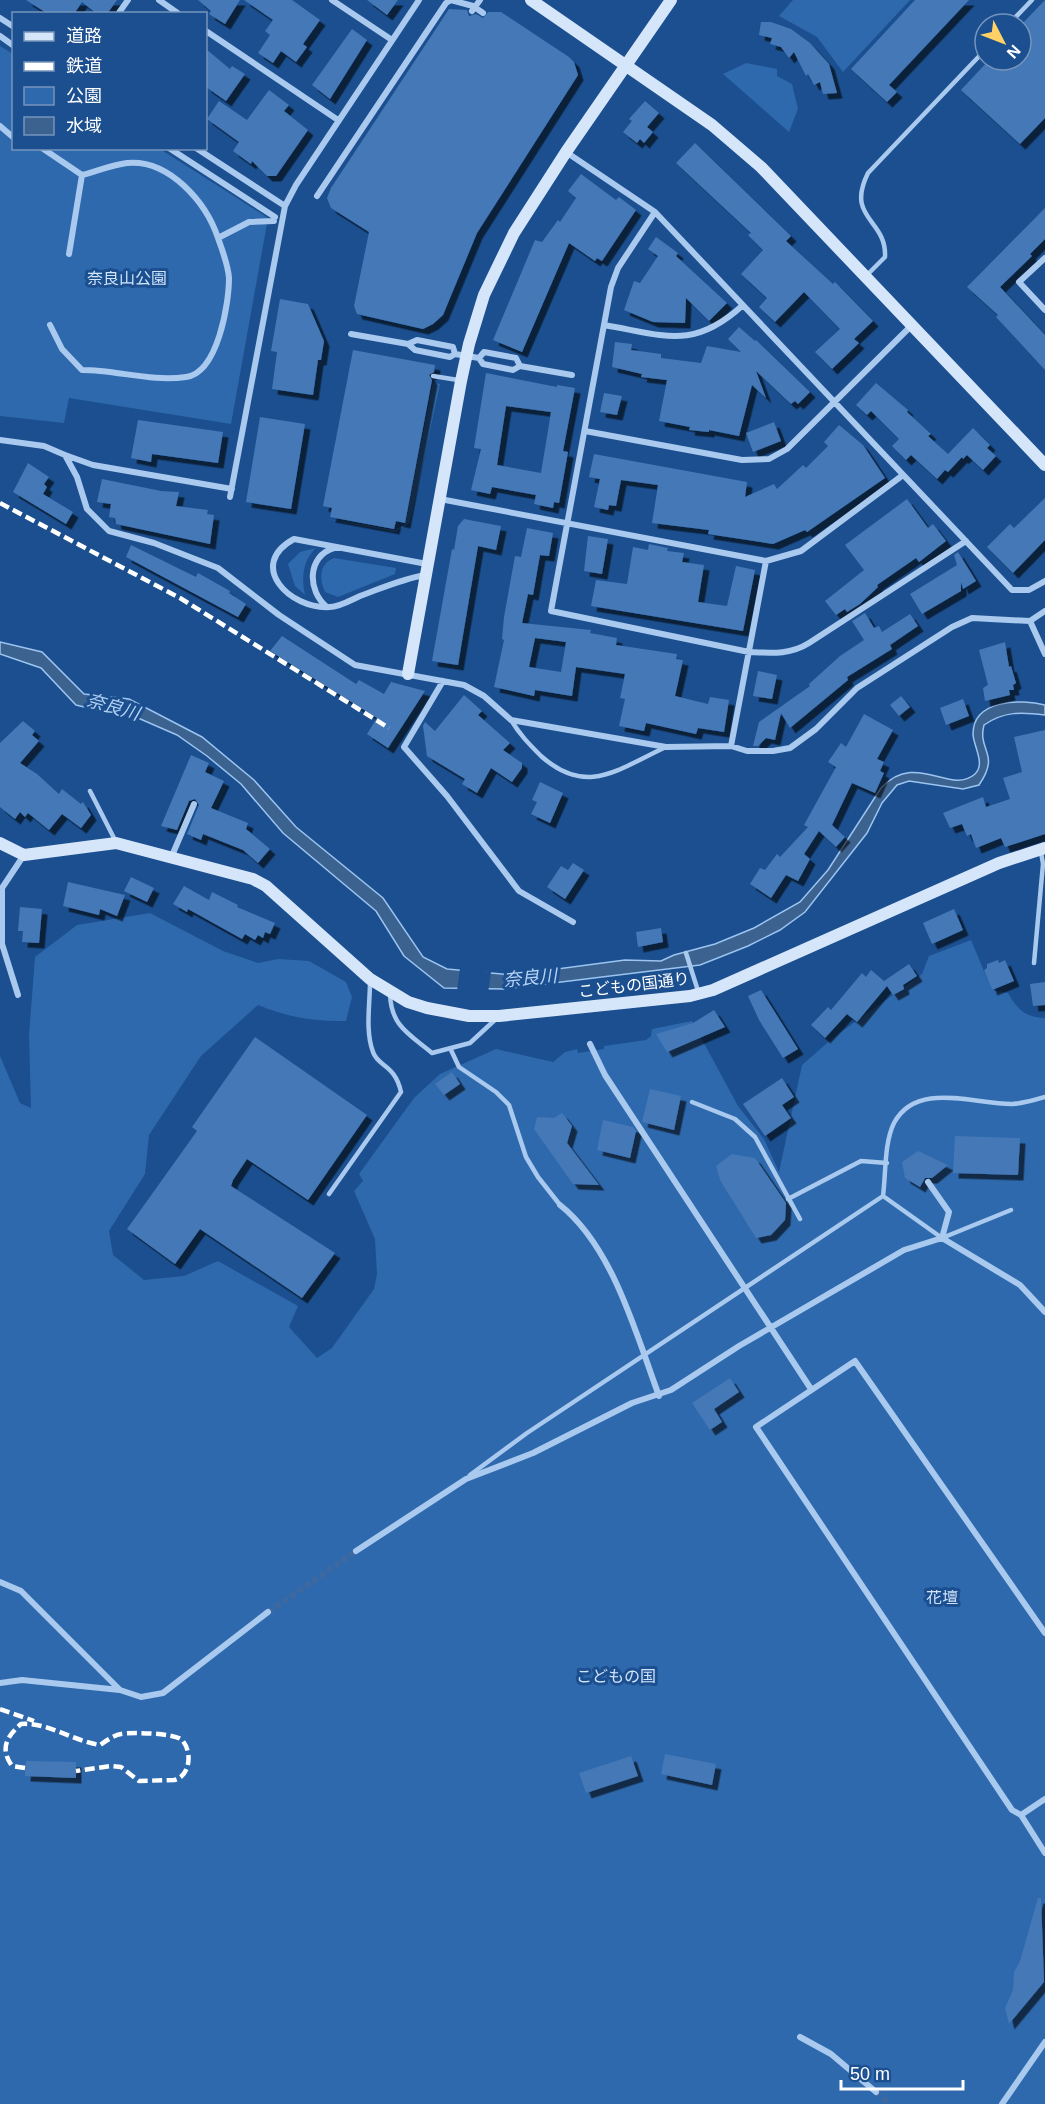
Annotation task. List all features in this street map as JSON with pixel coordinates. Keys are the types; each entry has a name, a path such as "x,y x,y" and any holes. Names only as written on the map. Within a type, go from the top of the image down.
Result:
{"street":[{"path":"159,0 176,12"},
{"path":"332,0 392,40"},
{"path":"230,497 285,206 338,120 419,0"},
{"path":"317,196 446,3 451,0 476,5 483,13"},
{"path":"531,0 627,64 736,145 804,210 1045,465"},
{"path":"408,674 461,381 481,305 500,259 531,205 671,0"},
{"path":"207,32 338,120"},
{"path":"0,126 12,136"},
{"path":"45,150 82,176"},
{"path":"172,150 274,219 249,222 218,238"},
{"path":"199,150 285,206"},
{"path":"566,152 656,212 1012,590 1029,590 1045,581"},
{"path":"51,326 62,349 82,370 107,370 159,378 189,377 205,366 219,336 225,313 229,278 218,238 209,217 193,195 164,171 140,163 126,163 82,176"},
{"path":"69,254 82,176"},
{"path":"656,212 618,268 604,325 551,611 749,652 779,653 798,650 966,541"},
{"path":"1045,258 1019,282 1045,310"},
{"path":"604,325 673,337 690,336 724,322 743,305"},
{"path":"585,431 742,460 769,459 787,449 913,325"},
{"path":"351,334 408,344 415,350 450,357 455,354 478,358 483,364 513,370 520,366 572,375"},
{"path":"408,344 417,340 453,347 455,354"},
{"path":"478,358 484,352 516,358 520,366"},
{"path":"0,440 44,446 93,465 232,489"},
{"path":"65,454 77,477 87,509 110,531 154,543 218,568 279,615 355,665 464,685 484,696 511,720 666,747 731,747 764,751 790,748 816,729 857,688 952,627 972,618 1030,621 1045,611"},
{"path":"439,498 766,561 801,551 903,475"},
{"path":"294,539 426,569 327,607 302,604 281,587 273,575 276,552 294,539"},
{"path":"327,607 316,595 312,577 315,564 321,555 336,548"},
{"path":"731,747 766,561"},
{"path":"1030,621 1045,654"},
{"path":"442,681 404,747 447,796 519,891 573,922"},
{"path":"171,858 194,804"},
{"path":"0,843 24,855 2,888 2,944 18,995"},
{"name":"こどもの国通り","path":"24,855 48,854 96,844 116,843 253,879 266,886 370,979 390,992 427,1008 469,1016 499,1016 699,994 734,982 999,862 1043,849"},
{"path":"590,1044 605,1075 811,1389"},
{"path":"928,1182 949,1212 942,1238"},
{"path":"560,1204 576,1217 616,1283 659,1396"},
{"path":"356,1551 466,1479 533,1453 632,1403 659,1396 770,1327 904,1250 942,1238 1020,1285 1045,1312"},
{"path":"1045,1633 855,1361 756,1427 1012,1810 1021,1815 1045,1853"},
{"path":"0,1582 21,1591 120,1690"},
{"path":"0,1683 22,1680 120,1690 141,1697 163,1693 268,1612"},
{"path":"1021,1815 1045,1799"},
{"path":"800,2037 831,2054 876,2092"},
{"path":"1002,2104 1045,2042"}],"lane":[{"path":"1020,12 1032,0"},
{"path":"866,276 885,257 886,243 862,209 860,189 868,173 973,63"},
{"path":"433,376 461,381"},
{"path":"511,720 522,738 555,769 572,777 590,778 610,772 666,747"},
{"path":"90,791 116,843"},
{"path":"1034,963 1043,849"},
{"path":"686,953 699,994"},
{"path":"329,1194 401,1092 398,1076 373,1054 369,1029 370,979"},
{"path":"390,992 390,1011 396,1022 432,1053 451,1050 470,1043 488,1029 499,1016"},
{"path":"451,1050 459,1067 496,1092 508,1104 526,1156 538,1178 560,1204"},
{"path":"883,1196 894,1124 906,1109 921,1101 939,1097 1015,1104 1045,1098"},
{"path":"693,1102 735,1119 755,1137 800,1219"},
{"path":"788,1199 861,1161 887,1163"},
{"path":"466,1479 527,1433 565,1410 857,1211 883,1196"},
{"path":"883,1196 942,1238 1011,1210"}],"green space":[{"path":"793,0 910,0 843,72 817,37 779,16"},
{"name":"奈良山公園","path":"0,46 12,53 12,150 162,150 268,218 231,424 69,398 64,423 0,416"},
{"path":"746,63 777,69 777,76 792,84 798,109 789,132 723,74"},
{"path":"433,383 440,384 410,523 395,532 322,518 395,530 405,524"},
{"path":"316,548 308,558 304,570 305,595 295,586 288,564 300,552"},
{"path":"334,558 396,568 395,574 338,597 325,592 321,577 325,564"},
{"name":"こどもの国","path":"150,913 223,951 258,963 278,959 309,961 346,982 352,997 346,1021 301,1018 258,1005 201,1056 149,1135 145,1174 109,1231 113,1255 144,1280 184,1276 218,1261 298,1306 289,1327 317,1358 332,1348 374,1289 377,1274 375,1239 354,1191 363,1181 359,1174 414,1098 440,1074 496,1049 553,1062 565,1052 577,1049 578,1053 604,1049 604,1046 646,1040 651,1036 652,1029 692,1021 738,1106 764,1139 779,1172 802,1065 834,1037 922,974 929,956 971,940 992,990 1008,993 1015,1004 1027,1014 1045,1018 1045,2104 0,2104 0,1056 20,1103 31,1108 29,1035 35,957 77,925"}],"water":[{"name":"奈良川","path":"0,642 42,652 84,694 129,699 202,737 254,780 296,827 383,898 423,957 447,969 512,975 625,960 661,961 674,955 715,944 754,928 800,902 828,870 881,788 894,777 907,773 920,773 955,780 965,779 978,770 979,760 973,734 975,722 981,714 1000,704 1024,702 1045,705 1045,715 1029,713 1006,715 984,725 983,741 988,766 979,785 963,789 909,781 897,785 882,803 867,833 805,912 780,930 748,946 700,965 504,989 444,988 404,956 376,911 283,833 241,784 207,756 177,735 122,711 97,710 76,705 41,668 0,654"}],"pier":[{"path":"460,968 491,972 488,993 457,991"}],"building":[{"path":"26,0 117,0 108,12 94,12 82,2 75,12 45,12"},
{"path":"198,0 240,0 225,24 209,14 211,11"},
{"path":"244,0 292,0 320,20 303,44 307,47 296,62 281,51 273,63 258,53 270,35 265,31 273,20"},
{"path":"367,0 398,0 387,15"},
{"path":"915,0 969,0 889,85 897,92 887,102 851,69"},
{"path":"1045,0 1045,118 1020,144 961,90 978,72 1033,72 1033,12"},
{"path":"449,9 467,10 469,16 476,14 483,18 488,12 501,12 569,57 574,62 578,75 477,233 443,315 423,329 357,314 354,306 369,232 331,208 327,198 331,188"},
{"path":"761,22 771,22 791,29 810,43 829,64 837,93 823,94 820,82 814,85 808,74 806,76 794,52 789,58 781,47 770,44 772,38 759,35"},
{"path":"352,29 367,40 330,99 312,85"},
{"path":"207,50 230,69 232,66 245,74 226,101 207,88"},
{"path":"269,90 289,105 284,111 308,130 276,176 267,176 252,161 251,164 233,151 239,142 207,119 219,101 247,120"},
{"path":"645,101 659,113 647,127 653,132 644,143 640,139 637,143 623,132 632,121 629,119"},
{"path":"695,143 791,236 786,241 833,284 835,282 873,321 854,339 859,343 832,369 815,352 840,329 804,292 775,322 759,307 767,298 741,274 763,250 748,235 751,233 676,163"},
{"path":"581,174 616,200 619,197 636,210 602,261 597,258 595,261 569,243 522,352 493,340 535,240 542,242 558,220 560,222 576,198 568,191"},
{"path":"1045,208 1045,239 1030,254 1032,256 1000,287 1045,335 1045,370 996,317 998,315 967,287"},
{"path":"656,237 678,253 676,256 727,303 709,321 686,298 685,323 653,322 624,310 634,281 640,283 658,256 648,249"},
{"path":"280,299 308,304 324,341 321,360 318,360 313,395 272,389 277,352 271,351"},
{"path":"739,327 756,340 810,392 798,404 795,401 791,404 756,371 766,398 752,385 739,436 709,430 709,432 689,430 690,427 659,421 667,380 641,377 642,374 612,367 615,342 632,344 631,350 661,354 661,358 701,363 707,346 741,352 728,339"},
{"path":"353,350 435,365 434,372 429,375 432,380 405,523 396,521 394,529 330,517 332,508 323,506"},
{"path":"486,373 557,387 557,385 575,388 563,451 568,452 559,503 554,502 553,508 534,504 536,495 492,487 490,494 471,490 481,449 474,448","holes":["506,406 551,412 541,473 497,465"]},
{"path":"876,383 908,410 907,412 931,434 928,436 948,454 973,428 990,445 987,448 996,456 983,470 967,455 963,459 962,457 948,472 945,470 937,479 911,455 906,460 892,446 899,439 871,411 867,415 856,405"},
{"path":"604,393 622,396 617,415 600,412"},
{"path":"260,417 305,424 291,509 246,502"},
{"path":"138,420 223,432 218,463 152,454 151,462 131,458"},
{"path":"774,422 781,441 753,452 746,433"},
{"path":"839,425 863,445 885,478 807,532 805,530 773,544 708,534 709,530 652,523 658,485 621,480 616,506 609,505 608,510 594,507 600,479 589,477 594,454 747,482 745,497 774,484 777,489 803,465 806,468 828,446 824,442"},
{"path":"28,463 49,477 44,484 47,487 43,494 73,512 66,524 13,492"},
{"path":"102,479 161,491 179,492 176,506 208,510 207,514 214,515 210,544 116,524 115,518 109,517 111,504 97,502"},
{"path":"1045,498 1045,540 1013,573 987,547 1010,524 1014,528"},
{"path":"907,499 928,528 933,524 946,541 919,562 916,558 877,585 878,587 860,604 847,612 845,609 836,615 825,601 864,570 845,545"},
{"path":"464,519 501,526 496,550 478,546 458,665 432,661 452,549 454,550 458,526"},
{"path":"527,528 553,533 549,556 540,555 533,595 528,594 522,623 591,630 590,633 617,638 616,645 677,654 676,659 683,660 675,696 708,704 710,697 729,700 724,732 698,728 696,734 646,723 644,731 619,726 625,699 620,698 625,674 576,667 572,696 535,690 534,696 494,687 504,640 502,639 504,617 515,556 521,557","holes":["535,638 566,642 561,672 529,667"]},
{"path":"588,536 608,539 602,574 584,571"},
{"path":"649,544 668,548 667,551 684,553 682,562 704,565 698,602 727,606 736,566 755,570 743,631 591,606 596,580 627,584 633,547 648,550"},
{"path":"131,545 196,577 198,573 230,591 229,593 246,604 238,617 126,557"},
{"path":"958,552 976,581 963,589 961,582 961,591 922,614 910,594 957,565 954,555"},
{"path":"865,613 874,628 879,626 882,632 910,614 918,626 890,645 892,649 847,677 848,680 790,728 781,713 775,740 766,738 758,746 753,746 759,722 810,686 809,684 840,656 864,640 852,621"},
{"path":"282,636 356,684 359,680 384,694 391,682 425,691 388,748 367,734 377,718 270,651"},
{"path":"1005,642 1009,667 1011,666 1016,683 1013,685 1014,690 1009,690 1010,695 985,701 983,688 988,685 979,650"},
{"path":"758,671 777,675 772,699 753,696"},
{"path":"464,695 482,711 478,715 510,743 503,750 522,763 522,768 512,782 491,768 477,793 462,784 465,779 427,756 423,726 425,722 435,731"},
{"path":"901,696 910,707 899,716 890,705"},
{"path":"963,699 969,716 946,725 940,708"},
{"path":"864,714 893,730 877,759 884,762 880,771 884,773 875,793 852,783 832,825 845,837 836,847 819,831 804,854 810,859 798,881 786,875 771,898 750,884 760,868 765,870 777,854 780,857 808,827 804,825 836,767 828,762 841,743 846,747"},
{"path":"23,721 35,731 32,735 39,741 20,763 37,774 59,794 62,789 81,804 83,802 91,815 81,828 62,814 49,830 28,813 25,817 20,812 15,819 0,807 0,743"},
{"path":"1045,730 1045,834 1005,847 1001,838 976,848 971,834 967,836 962,824 950,828 943,813 983,797 986,807 1010,799 1003,778 1022,772 1014,737"},
{"path":"191,755 209,763 205,772 224,781 211,808 248,823 246,829 270,849 258,863 243,850 203,834 201,840 187,834 199,805 195,799 189,801 177,830 161,826"},
{"path":"540,782 563,793 550,823 531,814 537,802 532,800"},
{"path":"573,863 584,870 565,899 547,887 561,866 568,870"},
{"path":"131,877 154,888 147,902 124,891"},
{"path":"68,882 125,895 117,916 100,909 99,915 63,906"},
{"path":"184,886 209,900 212,892 238,905 237,907 275,923 270,934 265,932 263,938 258,935 255,940 245,934 242,939 188,909 187,912 173,904"},
{"path":"20,907 42,909 39,943 22,942 23,931 18,931"},
{"path":"954,909 963,930 932,944 923,923"},
{"path":"661,928 663,942 638,947 636,932"},
{"path":"998,960 999,963 1005,960 1014,981 992,990 984,970 987,964"},
{"path":"909,964 917,976 903,985 904,989 893,995 887,986 857,1022 847,1014 825,1038 811,1025 828,1007 831,1010 862,973 866,977 871,970 884,981"},
{"path":"1045,982 1045,1005 1033,1006 1030,984"},
{"path":"761,990 798,1049 783,1058 759,1020 748,996"},
{"path":"714,1010 725,1027 667,1052 656,1034 693,1023"},
{"path":"255,1037 367,1115 308,1200 247,1159 233,1180 231,1186 335,1253 302,1298 200,1229 175,1264 127,1229 197,1131 192,1127"},
{"path":"452,1072 460,1084 444,1095 435,1084"},
{"path":"782,1078 794,1097 782,1105 791,1118 765,1136 743,1104"},
{"path":"650,1089 681,1096 674,1130 642,1122"},
{"path":"562,1113 572,1126 567,1143 599,1185 573,1184 534,1129 537,1117 554,1118"},
{"path":"603,1120 633,1127 636,1131 630,1158 597,1150"},
{"path":"955,1136 1020,1138 1018,1175 953,1173"},
{"path":"918,1151 948,1165 932,1178 925,1178 920,1187 905,1178 902,1162"},
{"path":"732,1154 755,1158 786,1203 785,1220 771,1235 756,1238 720,1180 716,1166"},
{"path":"730,1378 739,1392 714,1409 722,1422 710,1430 692,1403"},
{"path":"665,1754 716,1764 712,1785 661,1774"},
{"path":"631,1756 638,1776 586,1793 579,1773"},
{"path":"26,1761 76,1762 76,1778 25,1776"},
{"path":"1038,1898 1041,1898 1044,1982 1009,2024 1005,2008 1013,1990 1014,1972 1020,1961"}],"tunnel":[{"path":"268,1612 356,1551"},
{"path":"876,2092 889,2104"}],"railway":[{"path":"0,503 180,598 389,728"},
{"path":"0,1709 34,1721"},
{"path":"25,1768 12,1766 6,1754 8,1739 21,1724 41,1726 100,1745 121,1734 163,1734 182,1740 189,1757 184,1774 174,1780 139,1781 121,1767 111,1766 76,1771"}],"park label":[{"name":"花壇","path":"942,1597"}]}
